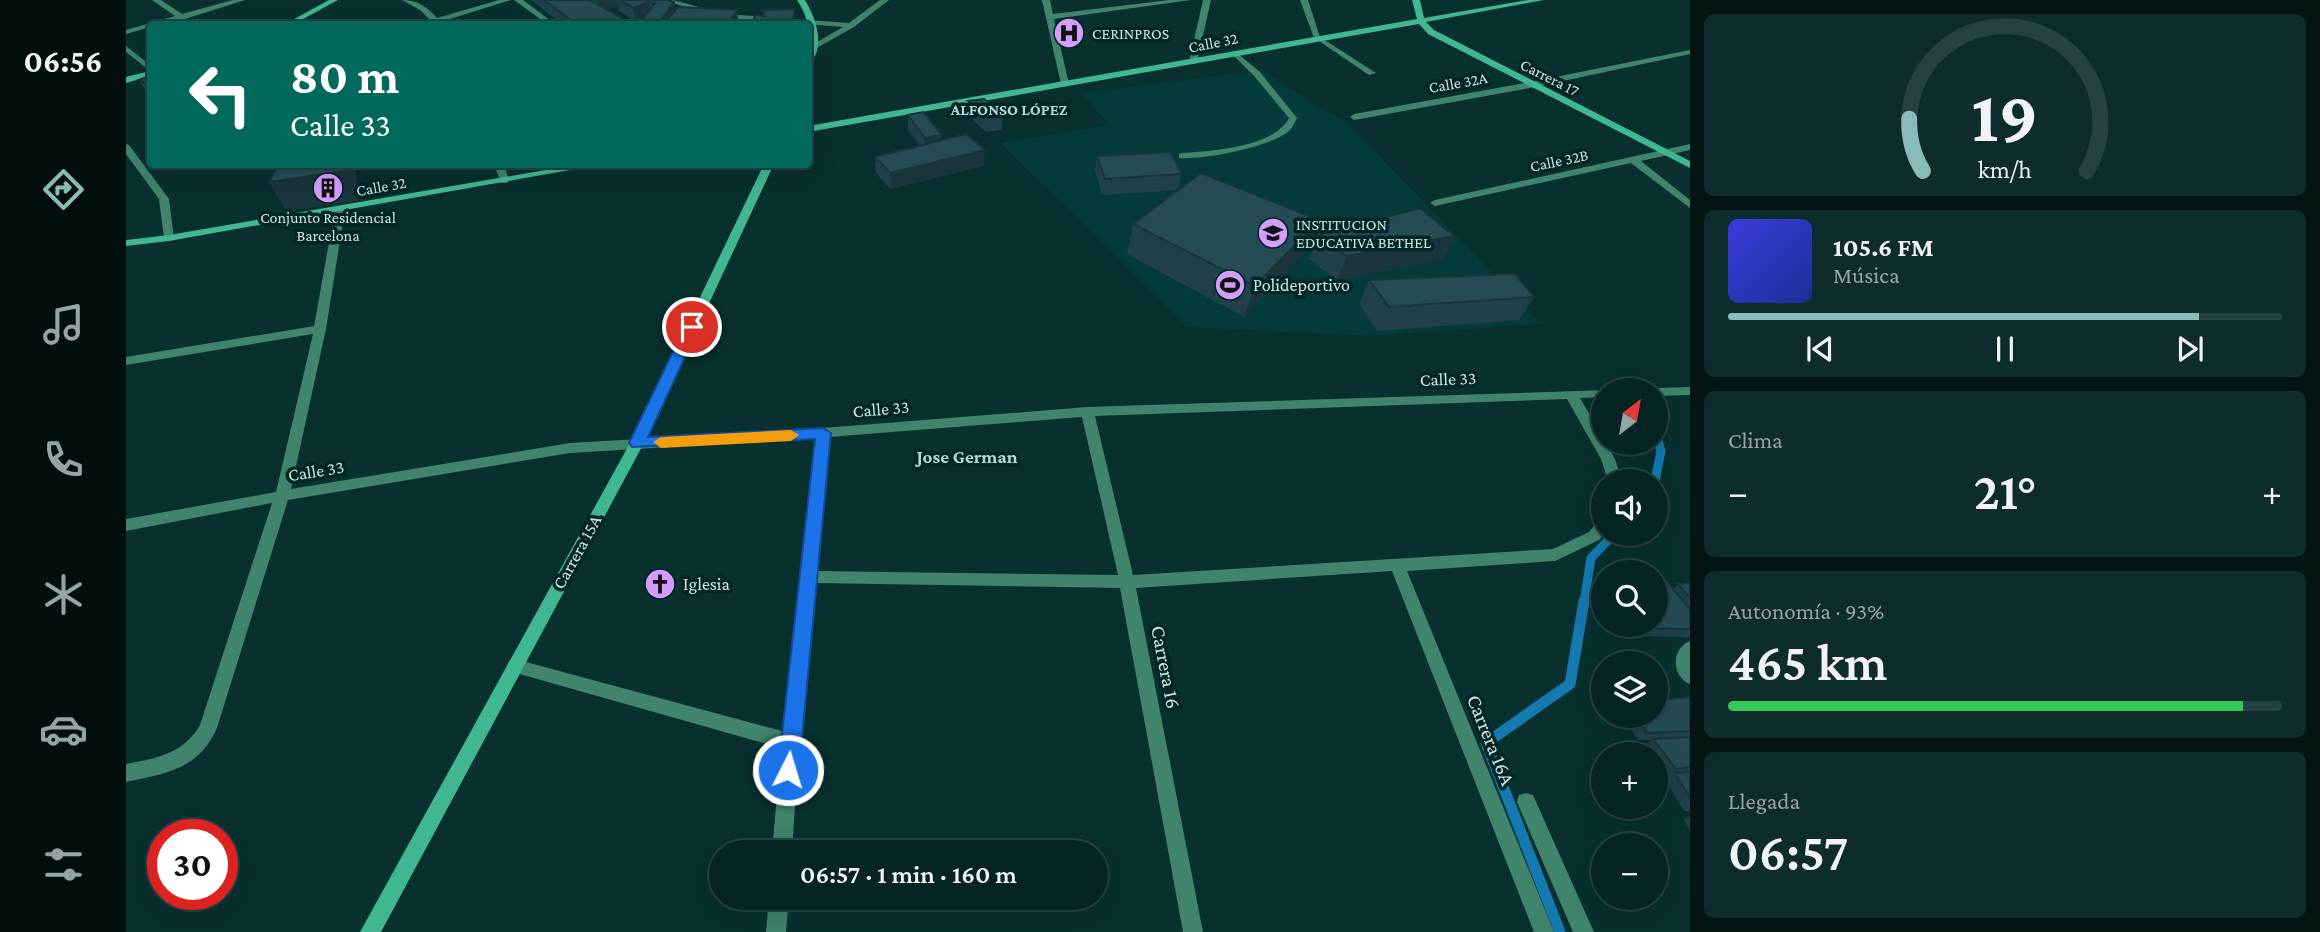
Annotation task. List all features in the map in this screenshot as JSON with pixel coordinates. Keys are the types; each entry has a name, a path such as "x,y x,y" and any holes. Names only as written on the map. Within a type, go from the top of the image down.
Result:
{"main road":[{"path":"295,21 334,0"},
{"path":"802,0 813,22 815,47 812,54"},
{"path":"1416,0 1421,21"},
{"name":"Calle 32","path":"812,128 1540,0"},
{"name":"Carrera 17","path":"1421,21 1431,32 1530,85 1690,165"},
{"path":"126,80 147,75"},
{"name":"Calle 32","path":"126,243 169,238 314,208 340,209 577,168"},
{"name":"Carrera 15A","path":"370,932 637,443 767,168"}],"street":[{"path":"156,0 182,17"},
{"path":"166,21 241,0"},
{"path":"406,0 423,8 435,21"},
{"path":"443,21 506,0"},
{"path":"518,0 547,21"},
{"path":"666,0 725,16 798,21"},
{"path":"815,47 851,26 885,0"},
{"path":"1046,0 1065,84"},
{"path":"1049,17 1187,0"},
{"path":"1193,62 1207,0"},
{"path":"1304,0 1318,38"},
{"path":"813,22 851,26"},
{"path":"126,32 147,26"},
{"path":"126,48 147,66"},
{"name":"Calle 32A","path":"1354,117 1690,52"},
{"path":"126,147 164,199 169,238"},
{"name":"Calle 32B","path":"1435,203 1690,147"},
{"path":"1634,160 1690,205"},
{"path":"500,168 503,181"},
{"path":"126,773 179,761 200,746 208,728 282,496 320,329 340,209"},
{"path":"126,361 320,329"},
{"path":"1668,392 1690,391"},
{"name":"Calle 33","path":"126,525 569,448 823,433 1087,412 1591,393"},
{"path":"1571,394 1611,469"},
{"name":"Carrera 16","path":"1087,412 1127,582 1194,932"},
{"path":"783,840 790,742 823,433"},
{"path":"807,577 1127,582 1555,555 1591,537"},
{"name":"Carrera 16A","path":"1397,564 1544,932"},
{"path":"1687,651 1684,667 1690,676"},
{"path":"515,666 790,742"},
{"path":"1526,802 1584,932"},
{"path":"776,932 778,910"}],"lane":[{"path":"1318,38 1372,73"},
{"path":"1182,156 1231,151 1285,131 1292,124 1293,118 1258,74 1236,54"}],"shaded area":[{"name":"INSTITUCION EDUCATIVA BETHEL","path":"1263,70 1348,123 1541,324 1373,336 1186,327 1001,143 1109,125 1081,93"}],"building":[{"path":"544,0 590,0 627,21 572,21"},
{"path":"620,0 674,2 660,21 642,21 655,3 649,2 633,8"},
{"path":"678,7 737,10 730,21 666,21"},
{"path":"795,9 793,21 753,21 755,15 765,16 762,10"},
{"path":"984,99 1003,115 987,117 968,101"},
{"path":"923,112 942,135 925,138 908,115"},
{"path":"966,134 985,150 890,173 875,157"},
{"path":"1170,152 1182,174 1105,179 1097,156"},
{"path":"277,168 345,168 345,171 269,182"},
{"path":"1201,173 1319,220 1255,286 1133,224"},
{"path":"1420,208 1454,236 1347,256 1318,235"},
{"path":"1515,274 1534,297 1389,307 1369,280"},
{"path":"1668,583 1690,609 1690,629 1668,629"},
{"path":"1690,583 1690,598 1678,584"},
{"path":"1689,697 1690,731 1647,733 1644,728 1668,728 1668,700"},
{"path":"1690,737 1690,767 1676,769 1668,759 1668,742 1655,742 1653,739"},
{"path":"1690,772 1690,798 1675,773"}],"waterway":[{"path":"1657,469 1660,455"},
{"path":"1584,602 1591,558 1602,546"},
{"path":"1560,932 1486,743 1570,684 1584,601"}],"slow traffic":[{"path":"661,442 791,435"}],"place":[{"name":"CERINPROS","path":"1069,33"},
{"name":"Conjunto Residencial Barcelona","path":"328,188"},
{"name":"INSTITUCION EDUCATIVA BETHEL","path":"1273,233"},
{"name":"Polideportivo","path":"1230,285"},
{"name":"Iglesia","path":"660,584"}],"district":[{"name":"ALFONSO LÓPEZ","path":"1009,109"},
{"name":"Jose German","path":"967,456"}],"route":[{"path":"692,327 637,443 823,433 788,770"}]}
